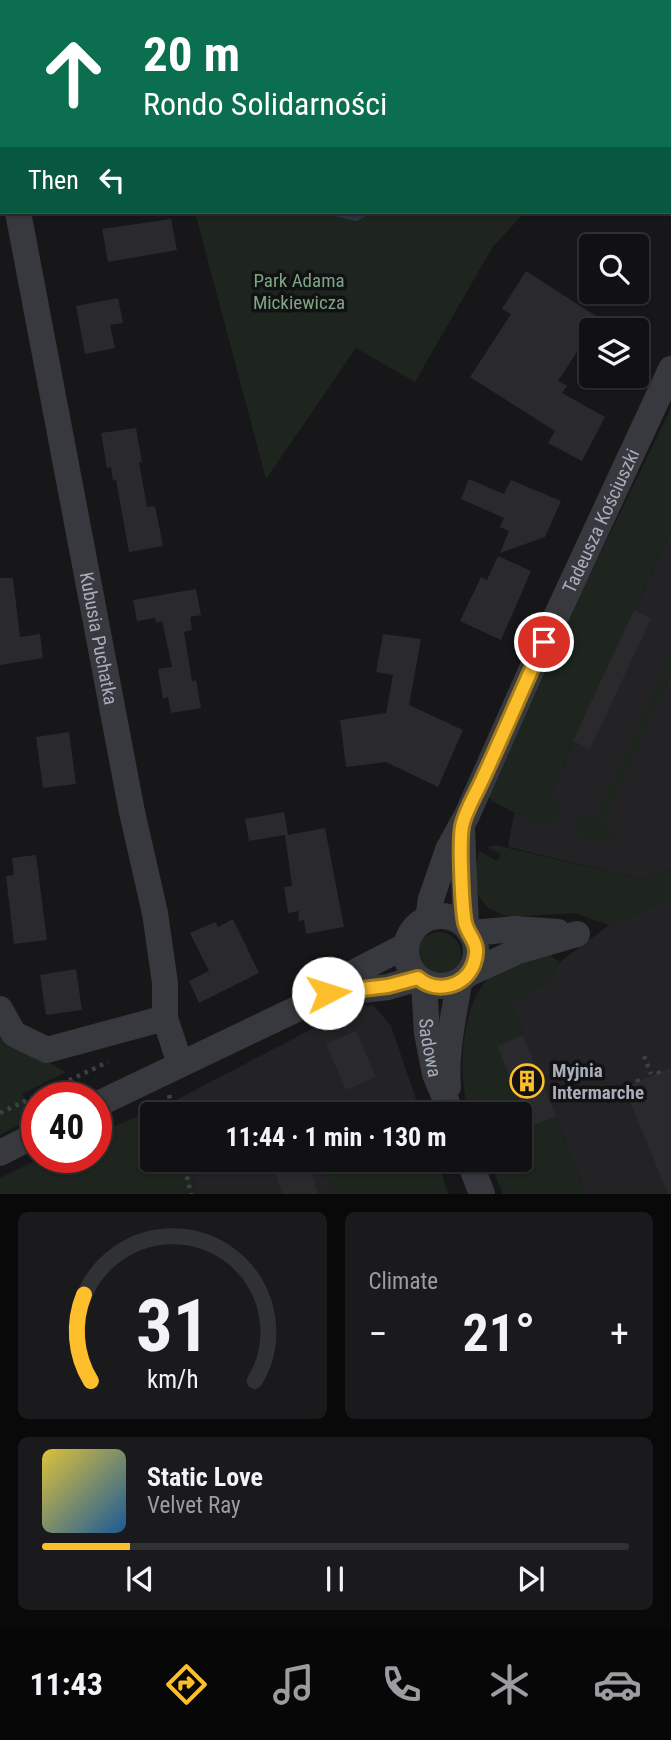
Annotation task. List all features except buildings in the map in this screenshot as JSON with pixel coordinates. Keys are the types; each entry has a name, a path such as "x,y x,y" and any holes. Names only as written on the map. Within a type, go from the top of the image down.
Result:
{"street":[{"name":"Kubusia Puchatka","path":"18,214 132,812 155,913 165,983 165,1018 180,1064"},
{"name":"Tadeusza Kościuszki","path":"428,918 438,875 448,850 462,826 671,369"},
{"name":"Tadeusza Kościuszki","path":"462,826 469,930"},
{"path":"448,917 469,930 515,929 577,934 518,951 448,986 436,987 421,981 407,964 405,947 413,929 428,918 448,917"},
{"path":"464,978 474,965 476,954 469,930"},
{"path":"112,1097 328,993 351,974 405,947"},
{"name":"Sadowa","path":"450,1102 447,1073 464,978"},
{"path":"328,993 421,981"},
{"name":"Sadowa","path":"421,981 435,1074 447,1102"},
{"path":"0,1009 14,1034 47,1051 165,1018"},
{"path":"0,1153 21,1142"},
{"path":"474,1172 482,1194"}],"path":[{"path":"644,1056 650,1073"},
{"path":"0,1113 113,1060"},
{"path":"658,1071 661,1078"},
{"path":"638,1079 645,1098"},
{"path":"168,1090 171,1102"},
{"path":"186,1172 191,1194"}],"shaded area":[{"path":"671,530 671,869 641,879 508,847 514,814 529,786 549,797"},
{"path":"671,899 671,1194 586,1194 511,1004 547,982 560,962 609,925"},
{"path":"373,1005 391,1026 416,1099 409,1102 174,1102 174,1101 354,1007"},
{"path":"192,1172 326,1172 332,1194 197,1194"}],"green space":[{"name":"Park Adama Mickiewicza","path":"196,214 523,214 492,248 415,382 356,348 266,479"},
{"path":"671,408 671,530 549,797 562,806 552,821 539,826 492,801 485,791"},
{"path":"671,655 671,676 604,823 619,829 611,839 602,842 580,835 576,822 578,814 593,820"},
{"path":"495,845 641,879 671,869 671,899 609,925 575,913 508,917 488,908 479,897 474,883 479,851 497,861 501,854 486,847"},
{"path":"439,932 455,938 461,954 455,970 439,976 423,970 417,954 423,938"},
{"path":"545,952 560,962 547,982 511,1004 586,1194 503,1194 494,1172 532,1172 532,1102 467,1102 462,1060 468,1019 483,985 494,973"},
{"path":"0,1035 66,1072 46,1082 21,1082 21,1124 0,1135"},
{"path":"140,1115 140,1172 192,1172 197,1194 0,1194 0,1178 21,1168 21,1173 112,1173 112,1127"},
{"path":"326,1172 441,1172 448,1194 332,1194"}],"waterway":[{"path":"343,214 356,217 361,214"}],"place":[{"name":"Myjnia Intermarche","path":"527,1081"}],"route":[{"path":"328,993 348,993 418,978 436,987 448,986 459,982 474,965 475,943 466,926 462,826 544,642"}]}
